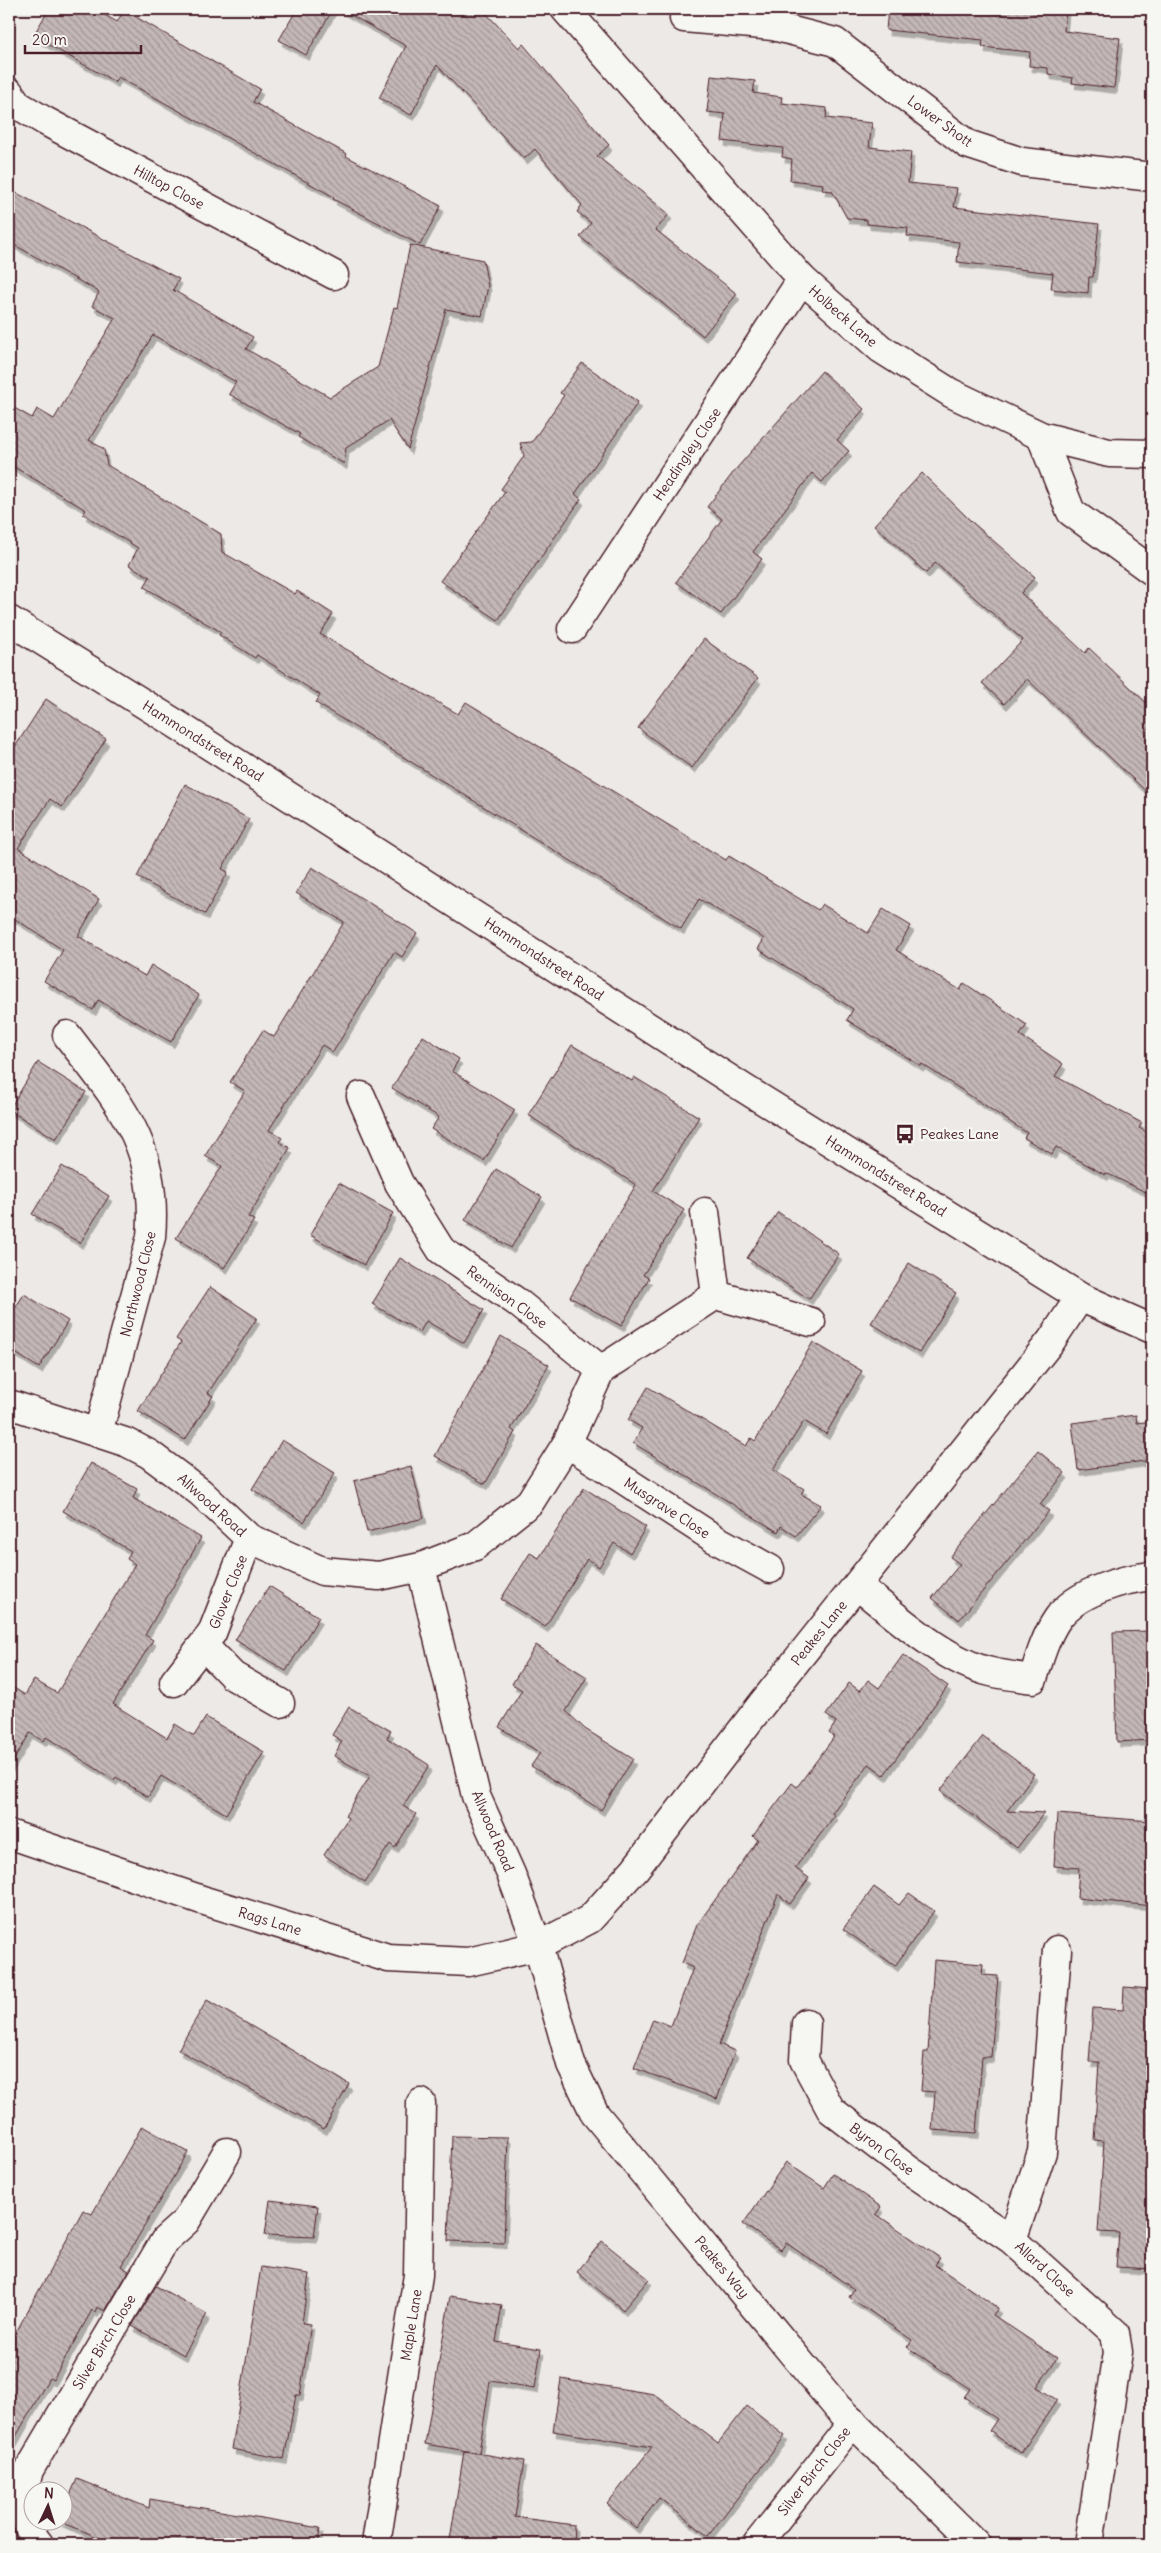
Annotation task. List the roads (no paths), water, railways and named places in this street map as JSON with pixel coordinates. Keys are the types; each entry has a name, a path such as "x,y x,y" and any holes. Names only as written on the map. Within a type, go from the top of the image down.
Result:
{"street":[{"name":"Holbeck Lane","path":"565,9 802,279 881,349 951,393 1041,436 1109,453 1152,454"},
{"name":"Lower Shott","path":"684,18 745,16 773,26 835,42 966,144 1022,162 1152,177"},
{"name":"Hilltop Close","path":"9,92 18,105 45,121 334,275"},
{"name":"Headingley Close","path":"572,629 802,279"},
{"path":"1041,436 1071,512 1152,571"},
{"name":"Hammondstreet Road","path":"9,620 173,722 745,1088 1080,1297 1152,1329"},
{"name":"Northwood Close","path":"67,1035 133,1128 144,1151 153,1212 149,1246 98,1433"},
{"name":"Rennison Close","path":"361,1096 399,1183 441,1250 517,1302 601,1370"},
{"path":"705,1212 716,1296"},
{"path":"601,1370 716,1296 811,1322"},
{"name":"Peakes Lane","path":"538,1946 590,1919 635,1869 762,1704 858,1586 1051,1341 1080,1297"},
{"name":"Allwood Road","path":"9,1404 128,1443 173,1470 249,1538 322,1571 379,1576 420,1567 476,1546 530,1502 567,1443 601,1370"},
{"name":"Musgrave Close","path":"567,1443 716,1539 770,1569"},
{"name":"Glover Close","path":"174,1682 212,1633 249,1538"},
{"name":"Allwood Road","path":"420,1567 476,1796 511,1874 538,1946"},
{"path":"858,1586 922,1636 961,1659 989,1672 1033,1679 1059,1617 1078,1601 1101,1588 1127,1578 1152,1576"},
{"name":"Glover Close","path":"203,1644 233,1676 280,1703"},
{"name":"Rags Lane","path":"9,1834 206,1901 388,1958 468,1962 538,1946"},
{"name":"Peakes Way","path":"538,1946 572,2064 595,2114 837,2407 976,2544"},
{"name":"Allard Close","path":"1057,1950 1042,2152 1012,2240 1115,2333 1118,2352 1089,2544"},
{"name":"Byron Close","path":"806,2023 804,2060 831,2110 909,2170 1012,2240"},
{"name":"Maple Lane","path":"376,2544 418,2275 421,2103"},
{"name":"Silver Birch Close","path":"39,2544 25,2520 23,2492 29,2470 165,2240 186,2221 226,2152"},
{"name":"Silver Birch Close","path":"757,2544 853,2422"}],"place":[{"name":"Peakes Lane","path":"905,1134"}]}
